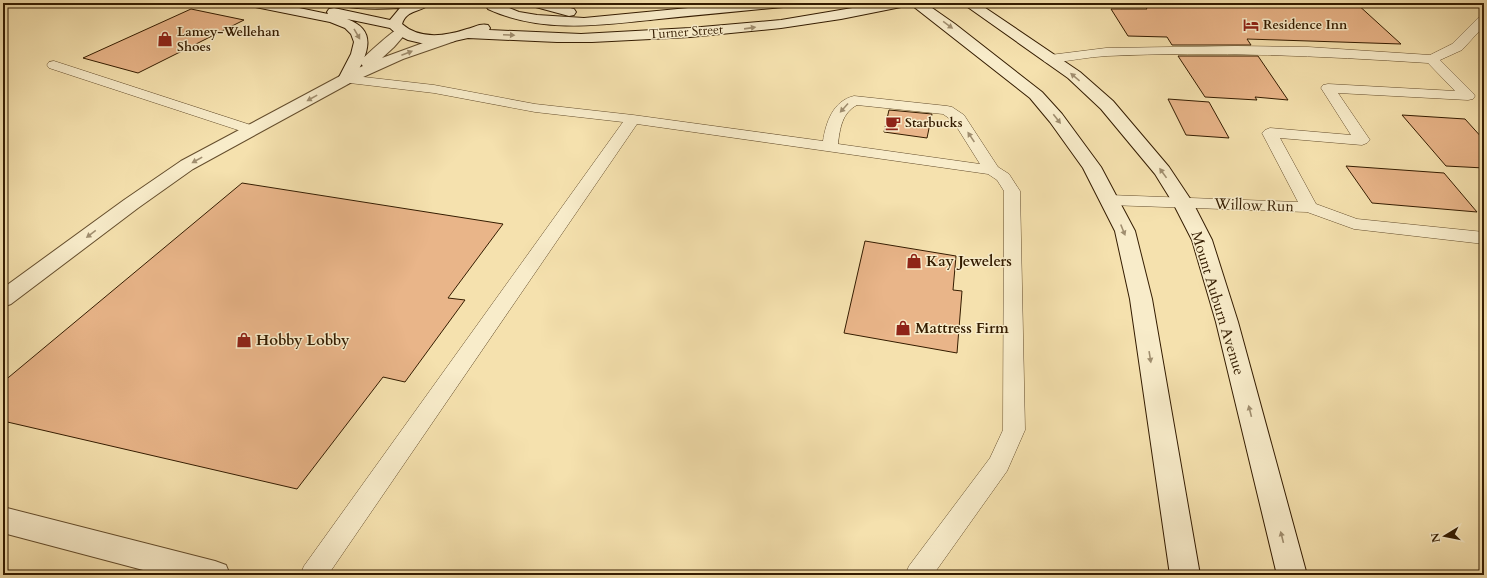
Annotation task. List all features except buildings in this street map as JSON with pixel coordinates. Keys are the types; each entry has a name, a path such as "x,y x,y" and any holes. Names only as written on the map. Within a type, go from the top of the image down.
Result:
{"main road":[{"path":"256,3 334,19 350,26 358,33 361,42 359,54 346,79"},
{"name":"Turner Street","path":"278,3 345,13 398,28 419,38 450,38 470,34 569,38 743,29 872,10 901,3"},
{"path":"347,3 377,5 419,3"},
{"path":"346,79 389,44 398,28 396,21 401,14 409,8 423,3"},
{"path":"537,3 569,12 594,14 746,7"},
{"name":"Turner Street","path":"490,5 506,13 525,18 551,21 584,22 783,3"},
{"path":"916,3 950,27 1036,94 1056,118 1092,167 1125,231 1141,299 1185,575"},
{"name":"Mount Auburn Avenue","path":"969,3 1074,75 1107,104 1162,171 1183,203 1202,240 1227,322 1292,575"},
{"name":"Turner Street","path":"470,34 490,24 496,16 490,5"},
{"path":"3,300 131,204 187,165 346,79 406,53 450,38"},
{"path":"4,522 215,575"}],"lane":[{"path":"1050,58 1106,52 1236,50 1308,51 1432,59 1457,47 1484,19"},
{"name":"Willow Run","path":"1109,200 1309,207 1270,133 1362,140 1328,88 1468,96 1432,59"},
{"path":"54,65 252,130"},
{"path":"346,79 434,89 535,108 634,119 992,170 1003,177 1012,190 1014,430 999,464 918,575"},
{"path":"830,147 834,122 844,105 854,100 947,110 959,118 992,170"},
{"path":"313,575 634,119"},
{"path":"1309,207 1354,224 1484,238"}],"place":[{"name":"Residence Inn","path":"1251,25"},
{"name":"Lamey-Wellehan Shoes","path":"165,39"},
{"name":"Starbucks","path":"893,123"},
{"name":"Kay Jewelers","path":"914,261"},
{"name":"Mattress Firm","path":"903,328"},
{"name":"Hobby Lobby","path":"244,340"}]}
